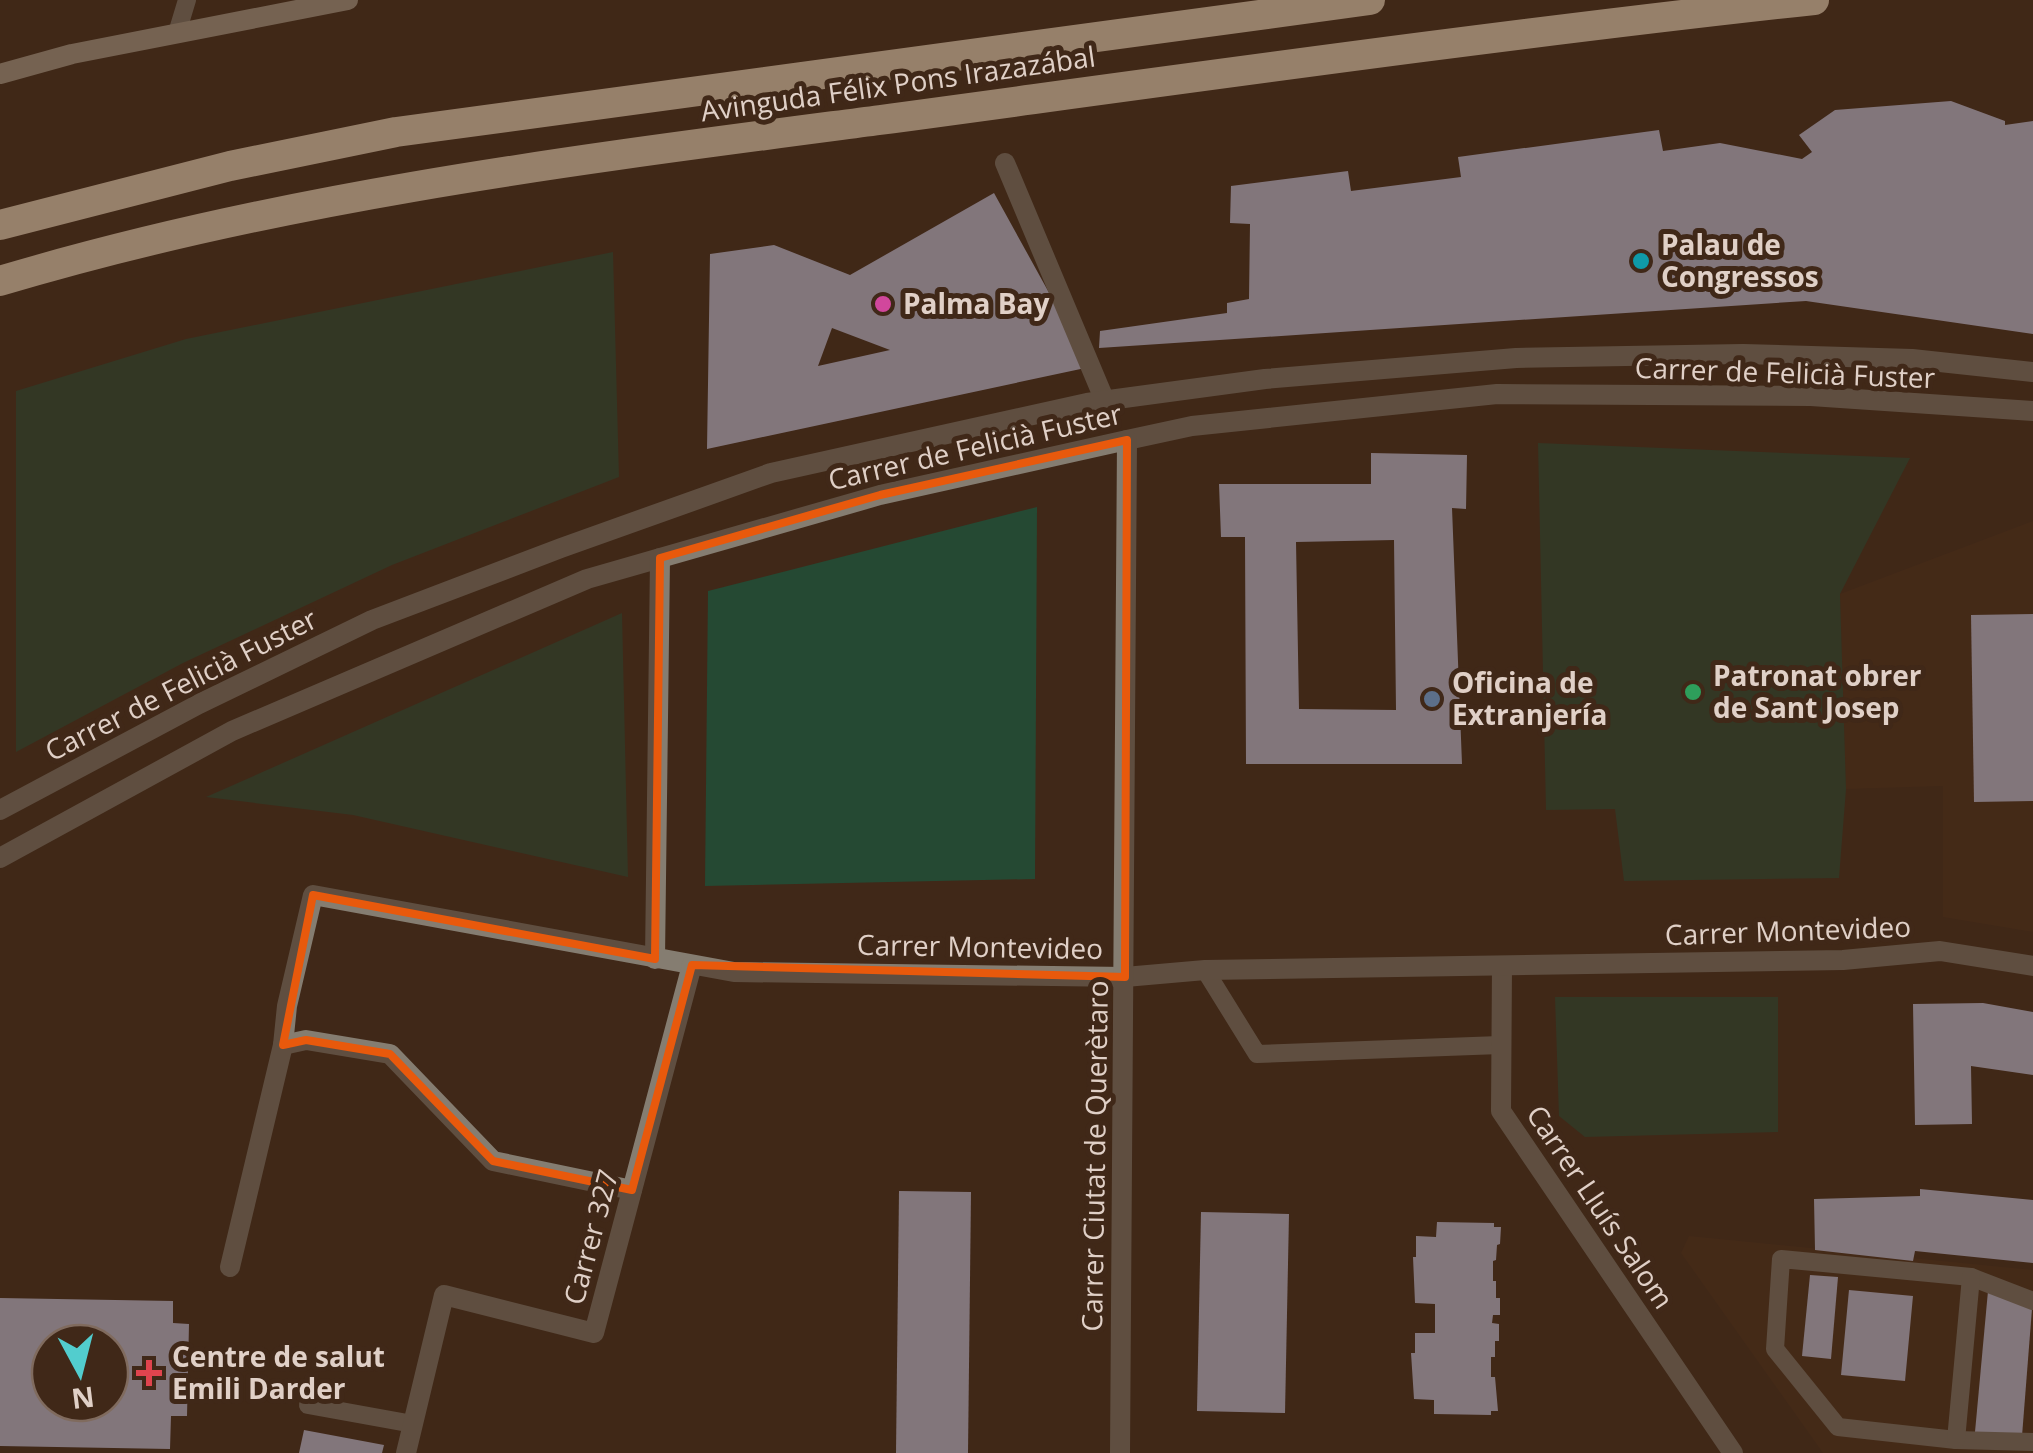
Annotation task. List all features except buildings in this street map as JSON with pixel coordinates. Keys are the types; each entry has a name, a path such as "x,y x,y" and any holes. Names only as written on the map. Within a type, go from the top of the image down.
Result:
{"highway":[{"name":"Avinguda Félix Pons Irazazábal","path":"0,225 196,174 396,132 1370,0"},
{"name":"Avinguda Félix Pons Irazazábal","path":"0,282 112,250 282,210 451,178 1220,74 1814,0"}],"street":[{"path":"0,74 72,54 348,0"},
{"path":"1006,163 1105,401"},
{"name":"Carrer de Felicià Fuster","path":"0,810 199,704 372,620 561,548 771,473 1105,401 1265,380 1516,358 1742,354 1912,358 2033,372"},
{"name":"Carrer de Felicià Fuster","path":"0,858 232,731 587,578 880,495 1127,440 1192,426 1497,394 1811,396 2033,412"},
{"name":"Carrer Ciutat de Querètaro","path":"1120,1453 1127,440"},
{"path":"655,958 660,558"},
{"name":"Carrer Montevideo","path":"230,1267 314,895 734,972 1124,976 1205,970 1844,960 1940,951 2033,966"},
{"name":"Carrer 327","path":"406,1453 444,1295 594,1333 692,965"},
{"name":"Carrer Lluís Salom","path":"1502,966 1502,1110 1733,1453"},
{"path":"283,1045 306,1040 390,1054 492,1161 632,1190"}],"lane":[{"path":"178,33 186,0"},
{"path":"1205,970 1258,1054 1500,1044"},
{"path":"2033,1301 1971,1277 1781,1259 1775,1349 1838,1427 1914,1444 1956,1440 2033,1442"},
{"path":"1956,1440 1971,1277"},
{"path":"308,1406 413,1424"}],"highlighted area":[{"path":"1127,440 1125,977 692,965 632,1190 493,1161 390,1054 306,1040 283,1045 313,895 655,959 660,558 880,495"}],"shaded area":[{"path":"2033,521 2033,932 1943,917 1943,786 1846,789 1840,594"},
{"path":"1689,1236 2033,1270 2033,1453 1823,1453 1681,1253"}],"green space":[{"path":"613,252 619,477 392,565 183,663 16,752 16,391 186,339"},
{"name":"Patronat obrer de Sant Josep","path":"1538,443 1910,458 1840,594 1846,789 1839,878 1624,881 1615,809 1546,810"},
{"path":"1037,507 1035,879 705,886 708,591"},
{"path":"622,613 628,877 353,815 206,797"},
{"path":"1555,997 1778,997 1778,1132 1585,1137 1559,1116"}],"place":[{"name":"Palau de Congressos","path":"1641,261"},
{"name":"Palma Bay","path":"883,304"},
{"name":"Patronat obrer de Sant Josep","path":"1693,692"},
{"name":"Oficina de Extranjería","path":"1432,699"},
{"name":"Centre de salut Emili Darder","path":"149,1373"}]}
